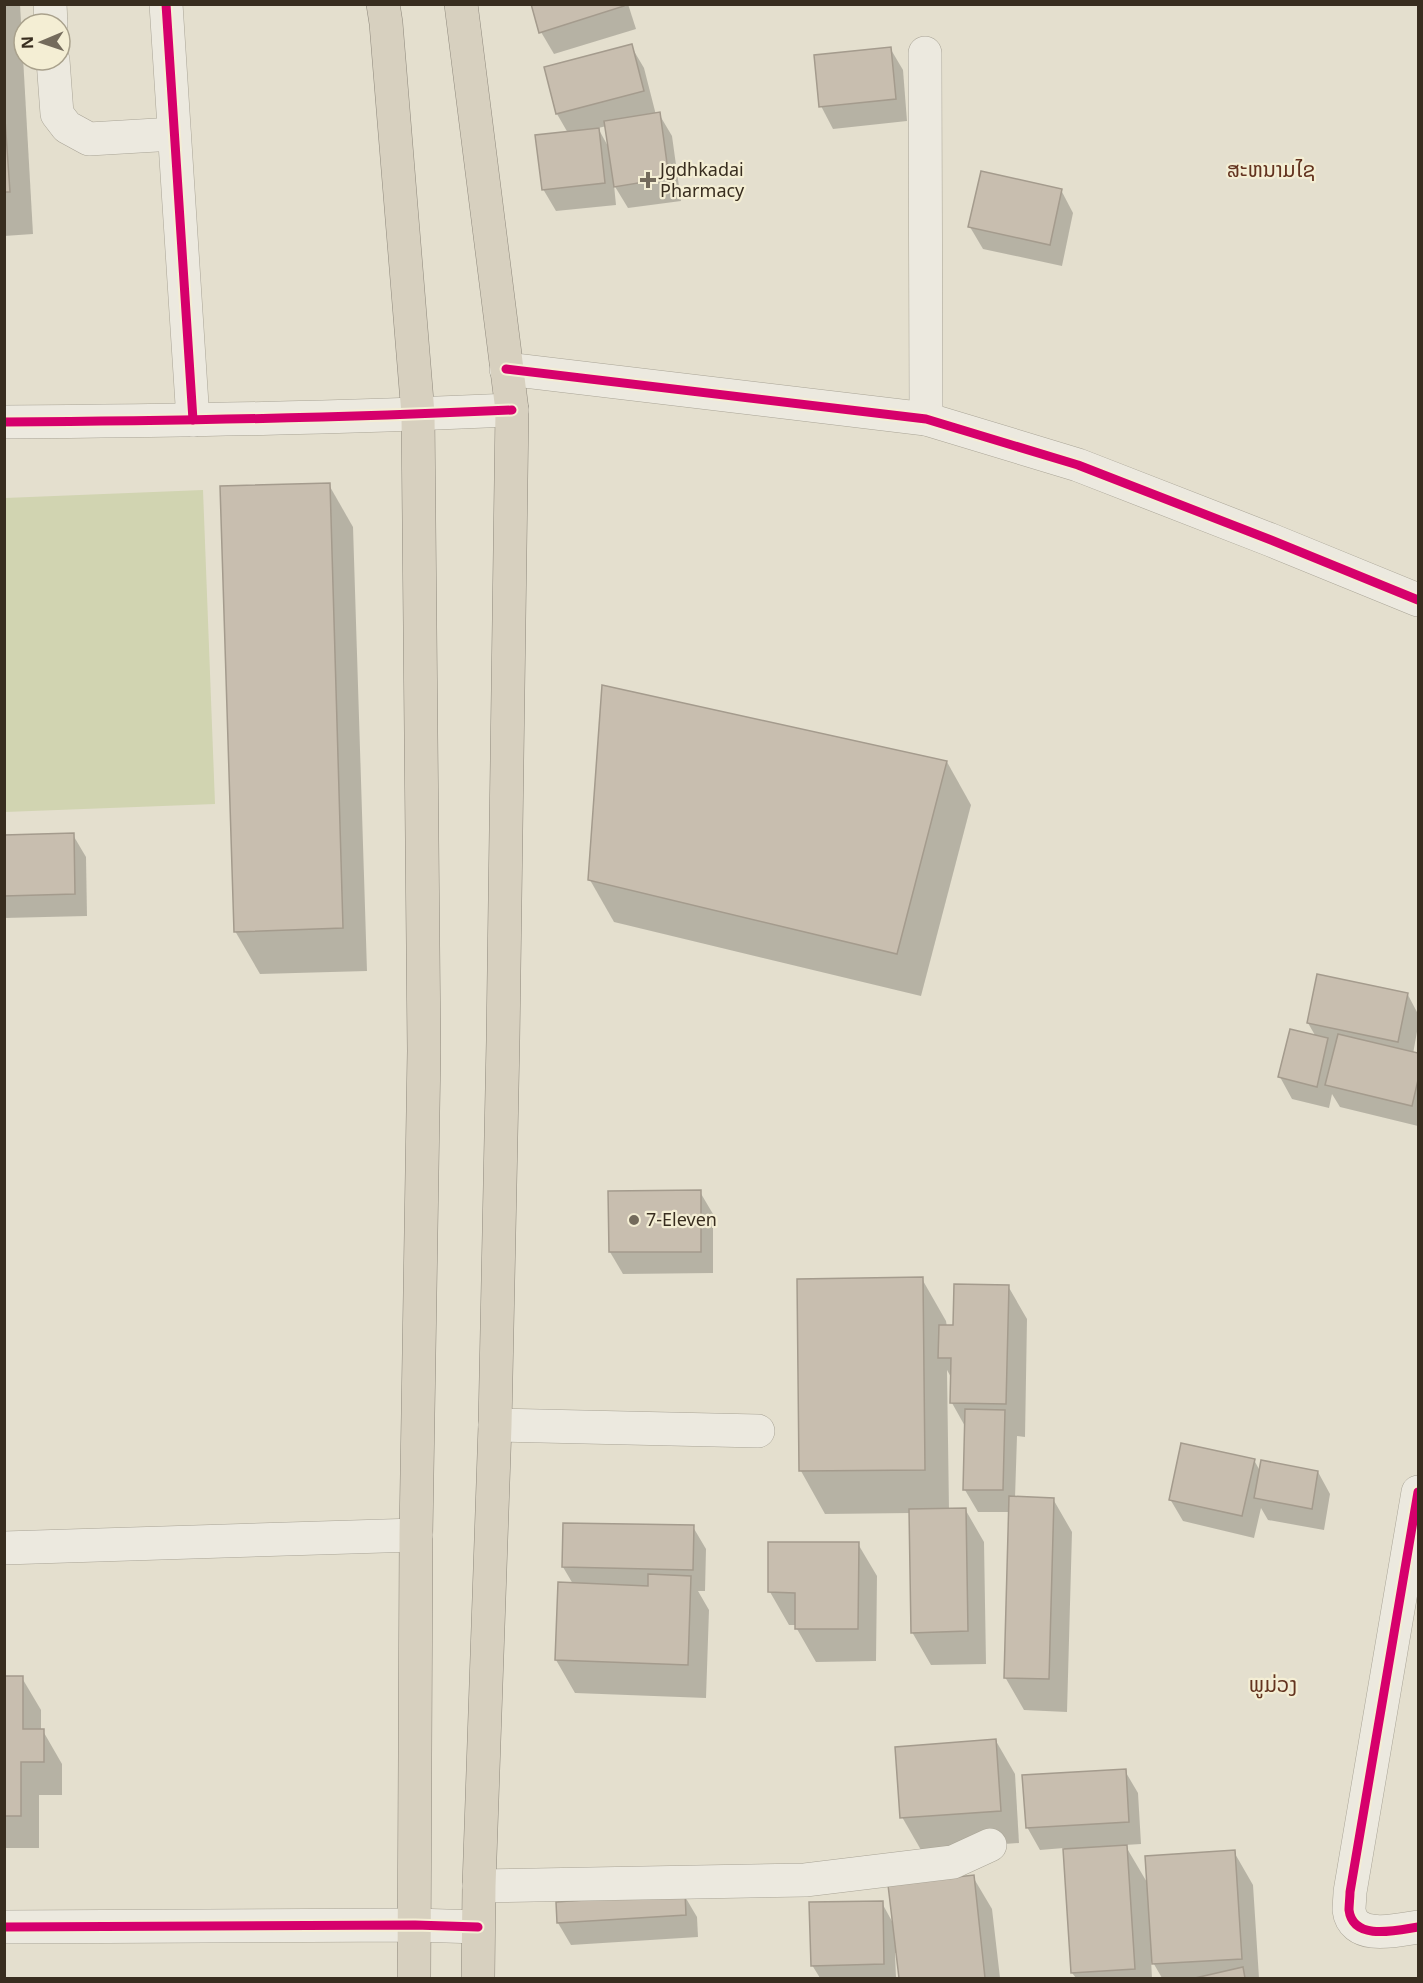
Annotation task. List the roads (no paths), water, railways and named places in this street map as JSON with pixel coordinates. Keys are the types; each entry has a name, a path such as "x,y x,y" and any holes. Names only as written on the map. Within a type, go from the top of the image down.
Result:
{"highway":[{"path":"383,4 418,414 424,1052 416,1535 414,1978"},
{"path":"461,4 512,410 495,1425 477,1978"}],"street":[{"path":"166,4 193,420"},
{"path":"925,53 926,419"},
{"path":"54,72 57,114 67,127 89,139 174,134"},
{"path":"506,369 926,419 1078,465 1419,600"},
{"path":"4,422 193,420 512,410"},
{"path":"495,1425 758,1431"},
{"path":"1419,1492 1414,1544 1350,1892 1349,1912 1357,1926 1375,1933 1419,1927"},
{"path":"4,1548 416,1535"},
{"path":"479,1886 804,1880 953,1862 990,1845"},
{"path":"4,1927 415,1925 478,1927"}],"place":[{"name":"Jgdhkadai Pharmacy","path":"648,180"},
{"name":"7-Eleven","path":"634,1220"}],"district":[{"name":"ສະຫນາມໄຊ","path":"1271,170"},
{"name":"ພູມ່ວງ","path":"1273,1685"}]}
